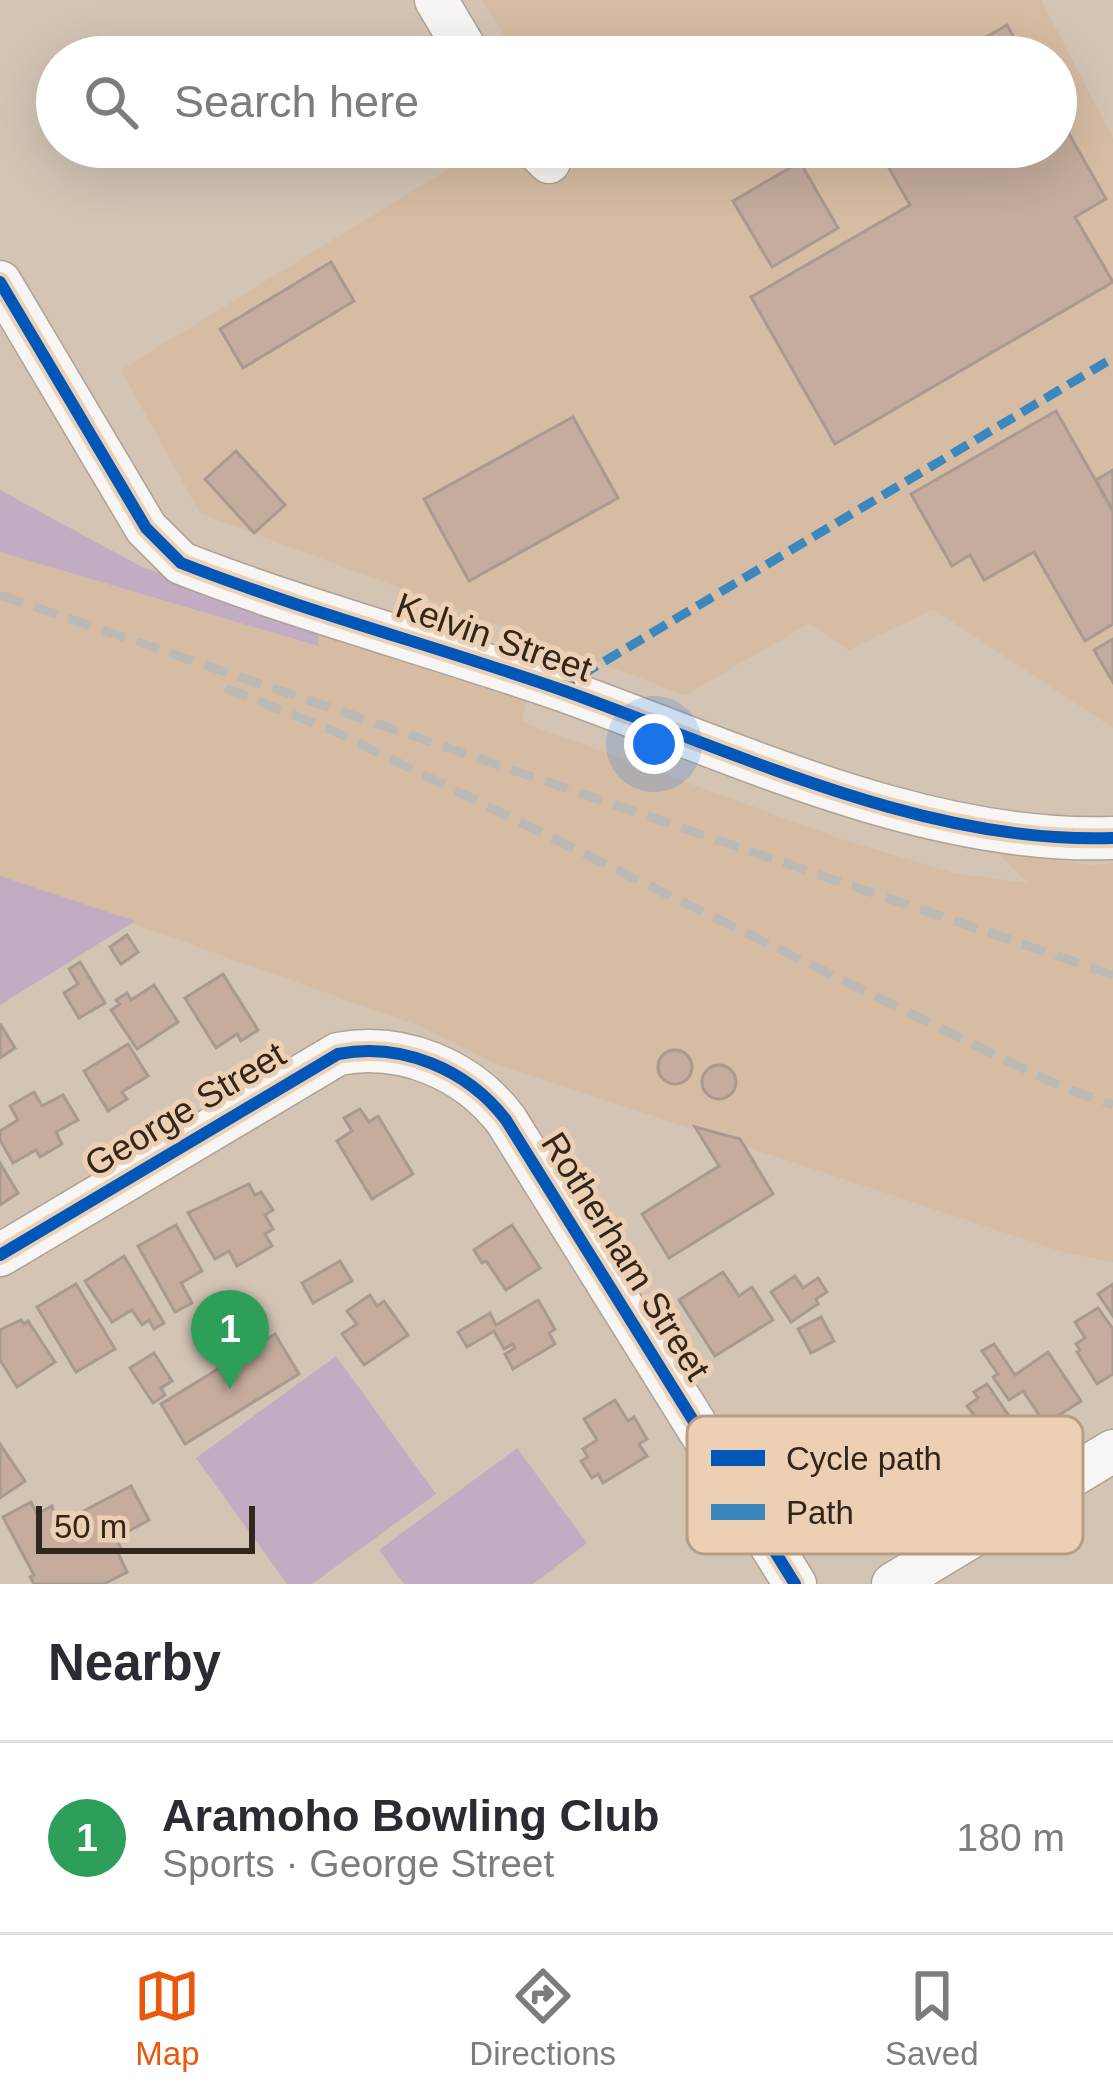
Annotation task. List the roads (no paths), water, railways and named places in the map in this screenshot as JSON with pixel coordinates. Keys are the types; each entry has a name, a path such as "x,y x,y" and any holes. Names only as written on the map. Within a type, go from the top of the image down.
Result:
{"street":[{"path":"436,0 457,36"},
{"name":"Kelvin Street","path":"0,283 135,512 156,541 181,562 558,688 880,805 996,832 1058,839 1113,838"},
{"name":"George Street","path":"0,1255 338,1054 361,1050 412,1057"},
{"name":"Rotherham Street","path":"412,1057 475,1086 506,1120 690,1416"},
{"path":"1083,1469 1113,1451"},
{"name":"Rotherham Street","path":"776,1554 795,1584"},
{"path":"892,1584 942,1554"}],"railway":[{"path":"0,595 1113,975"},
{"path":"225,688 334,731 987,1051 1113,1105"}],"place":[{"name":"Aramoho Bowling Club","path":"230,1389"}]}
